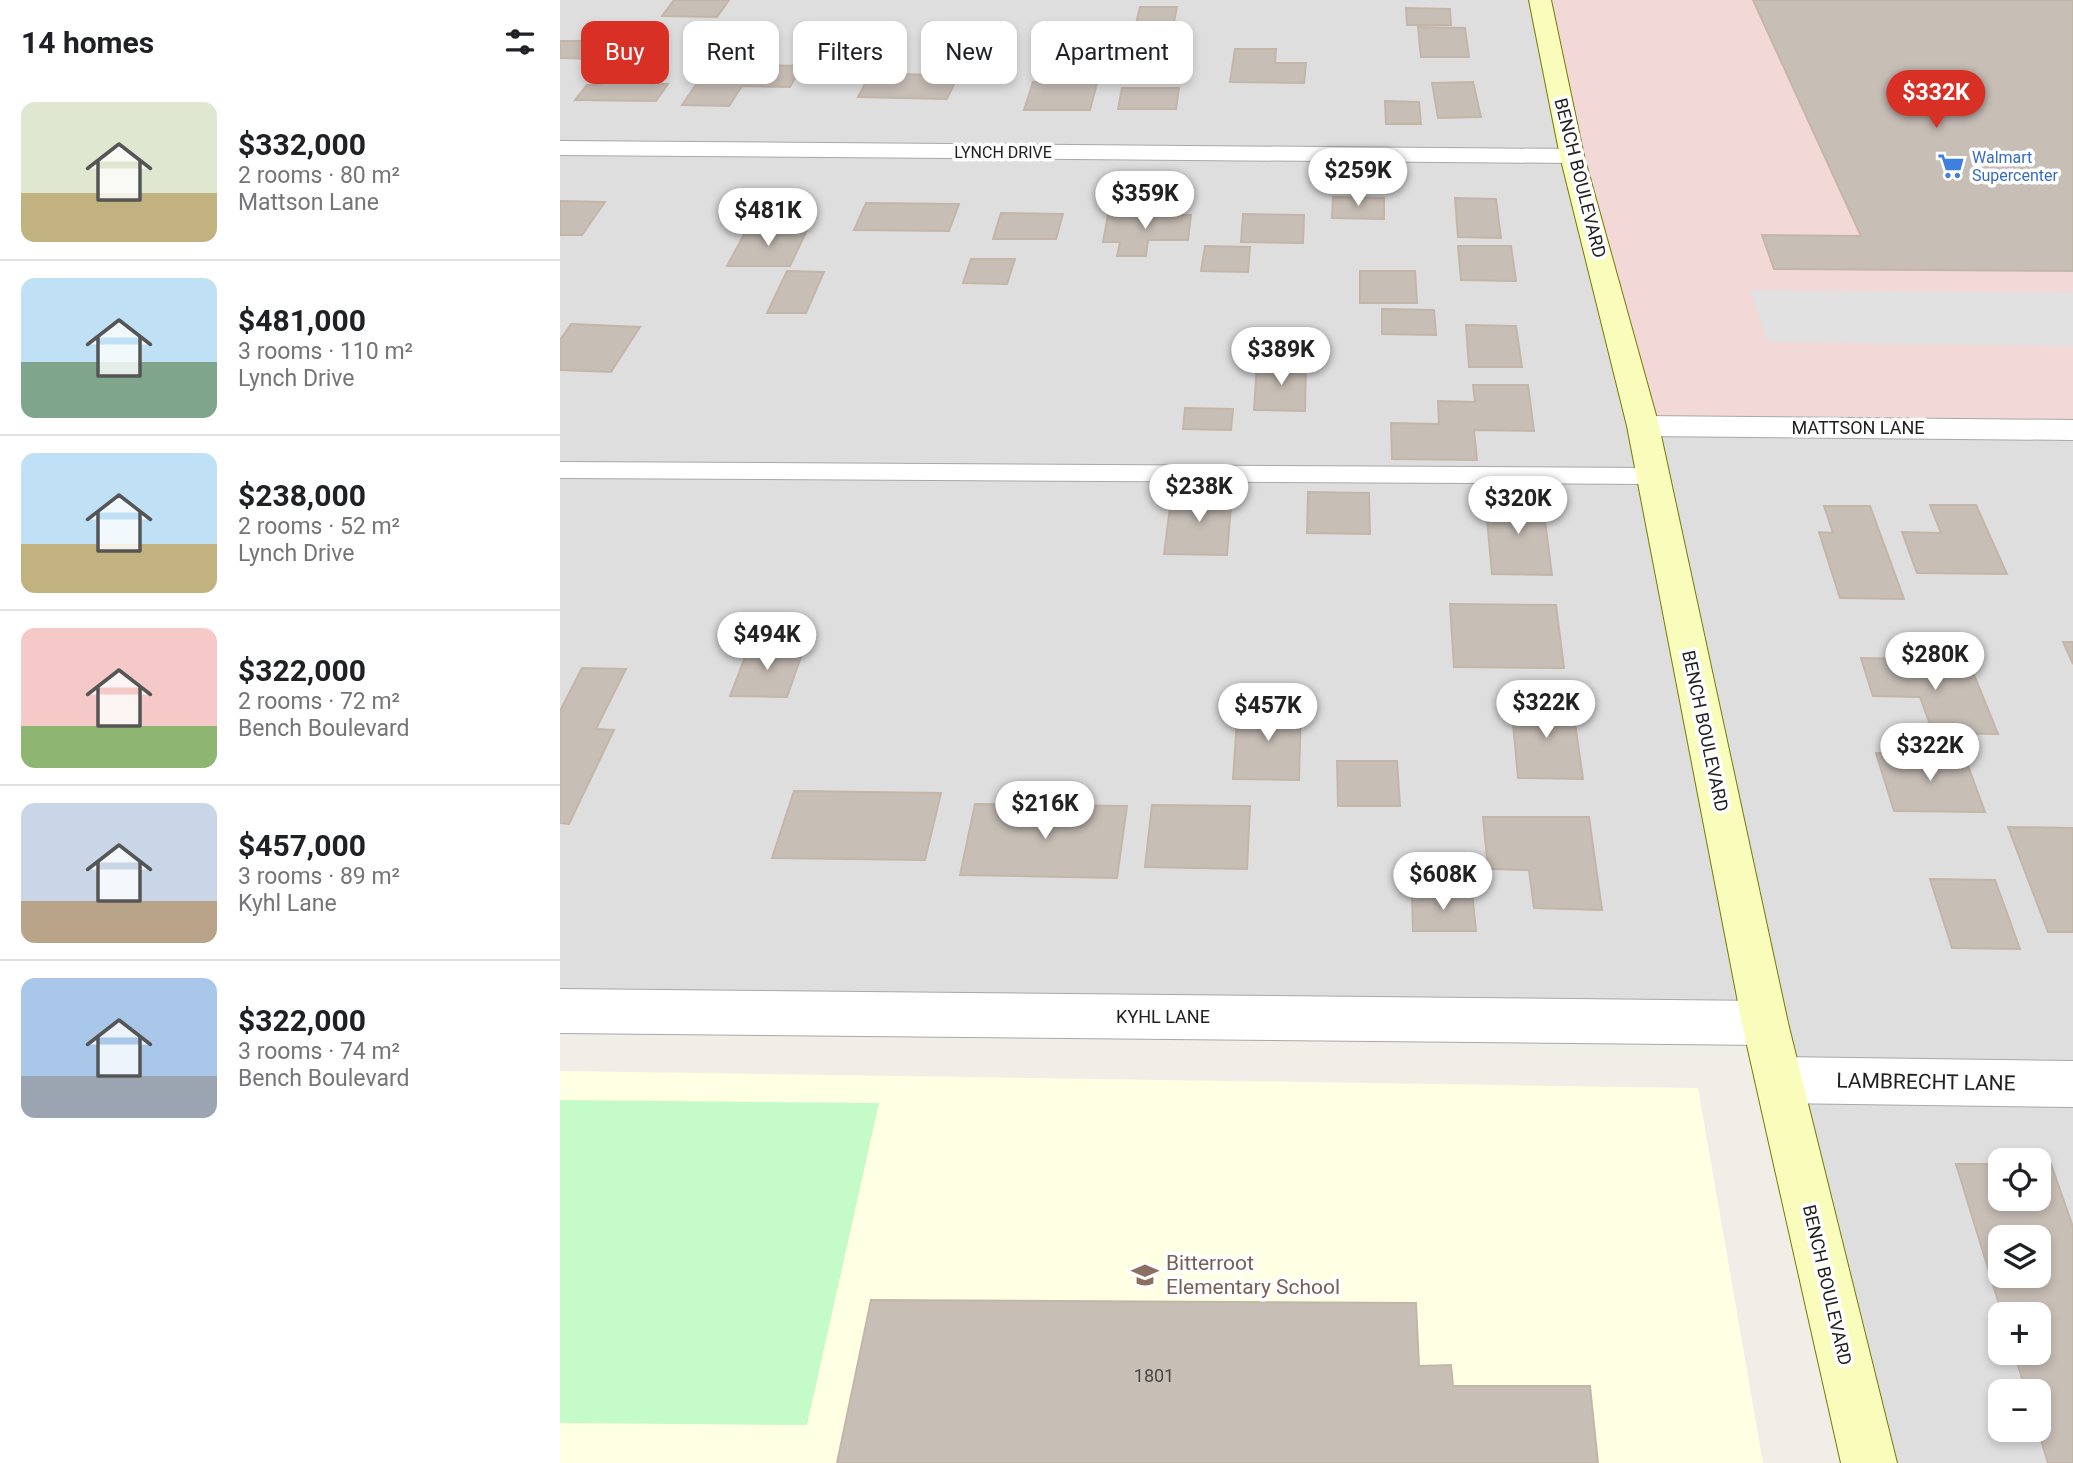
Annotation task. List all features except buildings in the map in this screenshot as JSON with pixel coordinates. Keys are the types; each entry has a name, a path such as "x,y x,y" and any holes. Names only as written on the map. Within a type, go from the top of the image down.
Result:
{"main road":[{"name":"BENCH BOULEVARD","path":"1539,0 1572,156 1643,426 1765,1023 1869,1463"}],"street":[{"name":"LYNCH DRIVE","path":"560,148 1572,156"},
{"name":"MATTSON LANE","path":"1643,426 2073,430"},
{"name":"KYHL LANE","path":"560,1011 1765,1023"},
{"name":"LAMBRECHT LANE","path":"1779,1080 2073,1084"}],"lane":[{"path":"560,470 1653,476"}],"shaded area":[{"path":"560,0 1541,0 2073,430 2073,1463 1869,1463 1765,1023 560,1011"},
{"path":"1543,0 2073,0 2073,430 1643,426"},
{"path":"1750,290 2073,293 2073,346 1768,342"},
{"name":"Bitterroot Elementary School","path":"560,1071 1698,1088 1763,1463 560,1463"}],"green space":[{"path":"560,1100 879,1103 807,1425 560,1423"}],"place":[{"name":"Walmart Supercenter","path":"1951,166"},
{"name":"Bitterroot Elementary School","path":"1145,1275"}]}
